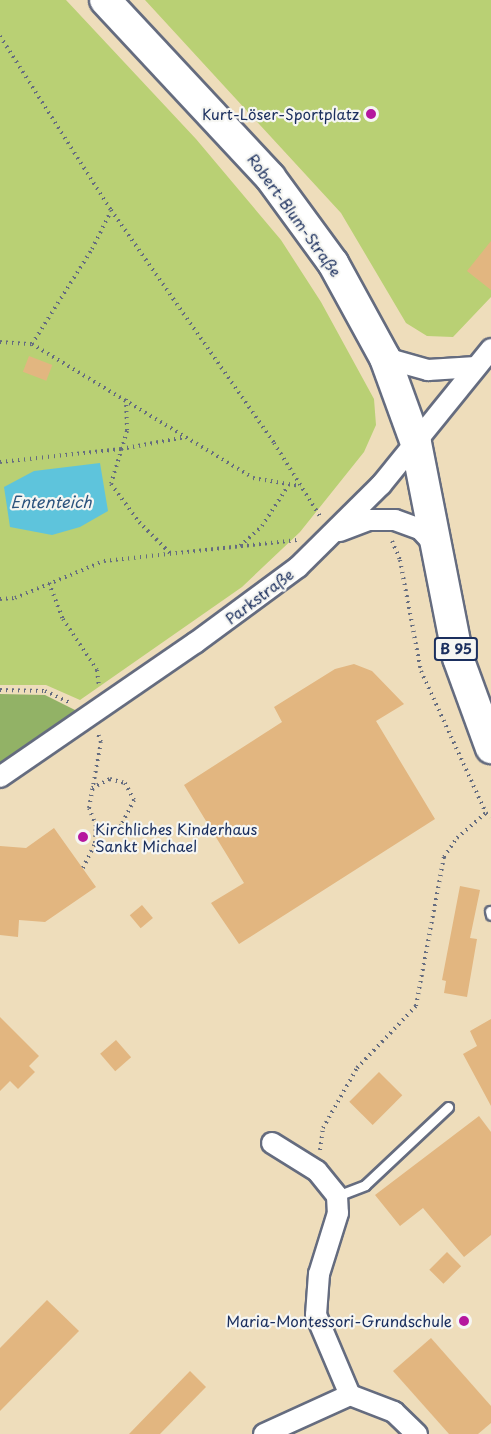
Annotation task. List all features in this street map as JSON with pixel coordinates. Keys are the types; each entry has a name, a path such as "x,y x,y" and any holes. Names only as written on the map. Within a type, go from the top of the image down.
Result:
{"main road":[{"name":"Robert-Blum-Straße","path":"105,0 270,177 333,263 385,358 416,443 458,658 491,748"}],"street":[{"name":"Parkstraße","path":"0,777 96,708 259,598 332,535 416,443 491,349"},
{"path":"385,358 428,370 476,367"},
{"path":"332,535 369,520 395,520 420,530 437,546"},
{"path":"272,1143 317,1171 337,1196 338,1213 319,1274 316,1315 350,1395"},
{"path":"264,1434 350,1395 394,1412 417,1434"}],"lane":[{"path":"337,1196 365,1185 448,1107"}],"path":[{"path":"0,36 111,210 301,486 332,535 104,561 15,598 0,599"},
{"path":"32,344 92,249 111,210"},
{"path":"0,342 32,344 126,398 253,478 288,486 301,486"},
{"path":"126,398 127,431 111,484 139,522 172,555"},
{"path":"0,462 121,449 187,436"},
{"path":"238,547 262,526 288,486"},
{"path":"395,520 392,542 400,560 421,672 486,813 491,817"},
{"path":"49,583 63,619 97,670 96,708 101,742 89,808 96,826 95,843 82,868"},
{"path":"0,690 45,691 96,708"},
{"path":"92,788 110,779 125,783 134,800 121,826 109,830 96,826"},
{"path":"317,1171 323,1128 357,1068 416,1006 444,857 457,838 486,813"}],"green space":[{"path":"0,0 66,0 196,139 281,240 321,302 374,399 376,425 364,452 300,532 242,587 80,700 46,685 0,685"},
{"name":"Kurt-Löser-Sportplatz","path":"145,0 491,0 491,297 453,337 427,336 406,323 341,213"},
{"path":"0,694 45,695 77,711 0,766"}],"water":[{"name":"Ententeich","path":"100,463 108,511 80,527 52,535 10,527 4,487 34,471"}],"building":[{"path":"491,241 491,290 467,271"},
{"path":"29,356 52,365 46,381 23,372"},
{"path":"354,664 372,671 404,704 376,721 435,819 239,944 211,903 244,883 184,785 282,722 274,707 335,669"},
{"path":"54,828 96,887 45,922 19,920 18,937 0,935 0,846 26,848"},
{"path":"460,886 480,890 470,938 477,939 467,997 444,993 446,981 442,980"},
{"path":"142,905 153,918 141,928 130,915"},
{"path":"0,1017 39,1056 29,1066 35,1072 18,1089 10,1081 0,1091"},
{"path":"491,1019 491,1106 463,1054 477,1046 470,1031"},
{"path":"116,1040 131,1057 115,1071 100,1054"},
{"path":"379,1072 402,1095 373,1125 349,1102"},
{"path":"479,1116 491,1132 491,1235 464,1257 423,1208 400,1226 375,1195"},
{"path":"447,1252 461,1266 443,1284 429,1270"},
{"path":"47,1300 79,1331 0,1411 0,1348"},
{"path":"431,1338 491,1406 491,1423 478,1434 449,1434 393,1371"},
{"path":"190,1371 206,1387 160,1434 129,1434"}],"place":[{"name":"Kurt-Löser-Sportplatz","path":"371,114"},
{"name":"Kirchliches Kinderhaus Sankt Michael","path":"83,837"},
{"name":"Maria-Montessori-Grundschule","path":"464,1321"}]}
